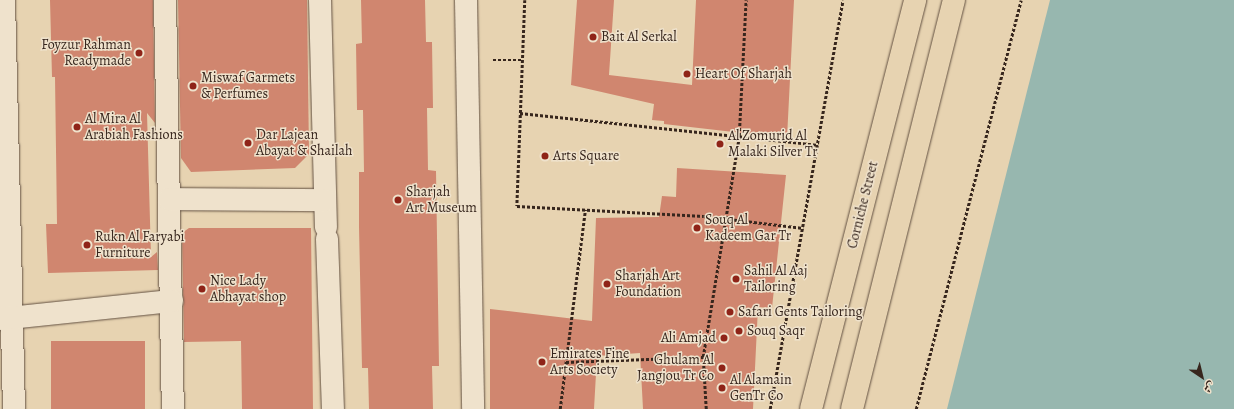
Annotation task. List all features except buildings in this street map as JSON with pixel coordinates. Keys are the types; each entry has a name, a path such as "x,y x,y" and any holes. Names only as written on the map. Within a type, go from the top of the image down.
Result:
{"main road":[{"name":"Corniche Street","path":"811,409 915,0"},
{"path":"852,409 954,0"}],"street":[{"path":"4,0 5,318 14,409"},
{"path":"165,0 174,409"},
{"path":"320,0 326,233 333,409"},
{"path":"466,0 473,409"},
{"path":"169,199 325,200"},
{"path":"5,318 172,301"}],"path":[{"path":"525,0 517,206 725,219 803,228"},
{"path":"706,409 703,358 739,136 746,0"},
{"path":"770,409 843,0"},
{"path":"916,409 1021,0"},
{"path":"520,113 818,145"},
{"path":"560,409 585,210"},
{"path":"566,362 703,358"}],"water":[{"path":"1050,0 1234,0 1234,409 947,409"}],"place":[{"name":"Bait Al Serkal","path":"593,37"},
{"name":"Foyzur Rahman Readymade","path":"139,53"},
{"name":"Heart Of Sharjah","path":"687,74"},
{"name":"Miswaf Garmets & Perfumes","path":"193,86"},
{"name":"Al Mira Al Arabiah Fashions","path":"77,127"},
{"name":"Dar Lajean Abayat & Shailah","path":"248,143"},
{"name":"Al Zomurid Al Malaki Silver Tr","path":"720,144"},
{"name":"Arts Square","path":"545,156"},
{"name":"Sharjah Art Museum","path":"398,200"},
{"name":"Souq Al Kadeem Gar Tr","path":"697,228"},
{"name":"Rukn Al Faryabi Furniture","path":"87,245"},
{"name":"Sahil Al Aaj Tailoring","path":"736,279"},
{"name":"Sharjah Art Foundation","path":"607,284"},
{"name":"Nice Lady Abhayat shop","path":"202,289"},
{"name":"Safari Gents Tailoring","path":"730,312"},
{"name":"Souq Saqr","path":"739,331"},
{"name":"Ali Amjad","path":"724,338"},
{"name":"Emirates Fine Arts Society","path":"542,362"},
{"name":"Ghulam Al Jangjou Tr Co","path":"722,368"},
{"name":"Al Alamain GenTr Co","path":"722,388"}]}
